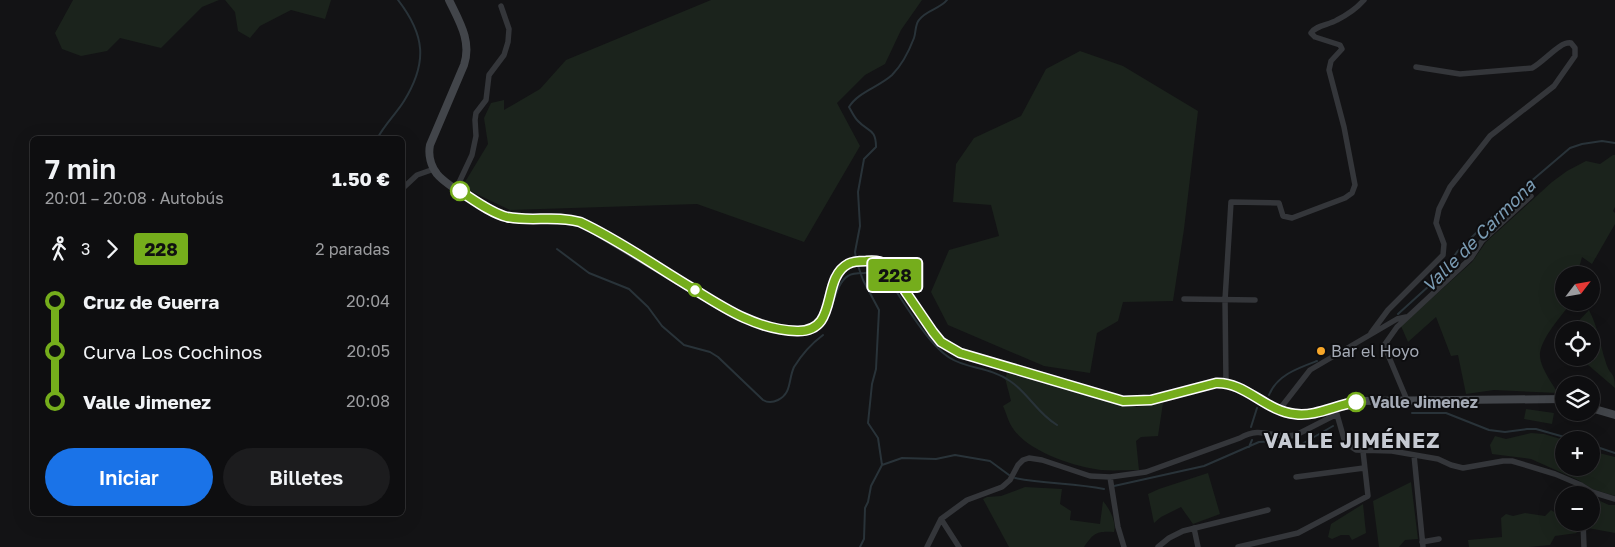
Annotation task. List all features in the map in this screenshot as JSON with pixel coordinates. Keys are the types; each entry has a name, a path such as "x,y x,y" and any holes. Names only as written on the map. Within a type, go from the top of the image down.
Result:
{"main road":[{"path":"449,0 462,28 467,51 464,65 430,145 430,157 440,177 456,189 499,214 508,217 562,218 580,222 731,312 760,324 784,330 802,331 818,324 826,313 836,277 843,268 852,262 876,260 882,262 890,269 941,342 960,353 1123,401 1151,400 1216,383 1226,383 1243,388 1278,410 1295,414 1336,410 1358,401 1555,399"},
{"path":"1600,411 1615,415"}],"street":[{"path":"1226,383 1225,300 1230,202 1279,203 1283,216 1292,218 1345,198 1352,193 1355,185 1344,127 1329,70 1331,61 1342,49 1340,45 1315,37 1311,33 1314,29 1336,21 1359,6 1364,0"},
{"path":"456,189 472,155 476,136 474,126 476,113 486,100 489,75 504,54 508,42 508,29 501,6"},
{"path":"1371,333 1388,310 1443,255 1444,244 1436,223 1439,208 1450,187 1490,136 1554,86 1575,56 1575,48 1571,43 1566,42 1542,63 1532,68 1460,74 1416,67"},
{"path":"405,186 417,175 434,168"},
{"path":"1406,400 1385,344 1397,327 1471,258 1482,241 1531,196"},
{"path":"1184,299 1255,300"},
{"path":"1278,410 1310,370 1396,319 1408,316"},
{"path":"928,547 941,519 967,500 1002,487 1010,480 1019,463 1026,459 1042,460 1090,476 1110,477 1155,469 1258,431 1275,435 1296,435 1336,410 1347,444 1356,450 1392,451 1438,459 1459,468 1512,461 1555,474 1581,484 1592,492 1615,499"},
{"path":"1238,547 1298,533 1368,496 1363,451"},
{"path":"1414,455 1423,544 1439,539"},
{"path":"1296,476 1364,468"},
{"path":"1110,477 1118,527 1124,547"},
{"path":"1158,547 1183,530 1268,510"},
{"path":"941,519 959,547"},
{"path":"1194,528 1198,547"},
{"path":"1583,531 1584,547"}],"shaded area":[{"path":"73,0 219,0 202,7 161,48 120,38 107,51 81,56 62,49 55,33"},
{"path":"225,0 331,0 325,19 291,10 260,26 250,38 238,31 235,12"},
{"path":"711,0 922,0 901,30 885,64 865,75 837,103 860,146 804,242 697,204 510,210 462,187 488,144 484,118 491,103 504,100 504,110 540,89 566,60"},
{"path":"1080,51 1123,66 1198,111 1184,229 1173,301 1123,302 1118,321 1097,333 1090,373 1044,366 948,325 931,292 949,250 999,236 991,205 953,202 956,164 974,138 1021,116 1046,69"},
{"path":"1615,155 1615,207 1613,211 1615,213 1615,224 1592,264 1582,257 1580,266 1555,266 1555,311 1565,311 1557,321 1555,321 1544,340 1540,358 1555,388 1555,393 1494,390 1466,394 1458,355 1451,356 1436,317 1408,342 1401,326 1472,262 1486,242 1552,182 1586,161 1600,164"},
{"path":"1590,311 1594,321 1579,321"},
{"path":"1600,340 1606,363 1614,379 1615,388 1589,366 1600,366"},
{"path":"1008,371 1041,383 1072,389 1136,407 1163,403 1158,436 1141,437 1136,441 1139,470 1101,470 1090,468 1052,456 1028,443 1012,427 1003,406 1011,401 1005,378"},
{"path":"1526,409 1554,413 1552,424 1524,419"},
{"path":"1531,433 1555,437 1555,470 1531,459 1492,454 1490,445 1495,436 1506,439"},
{"path":"1600,453 1615,457 1615,496 1600,491 1600,486 1587,486 1569,476 1600,476"},
{"path":"1208,473 1220,514 1193,524 1181,507 1161,517 1154,523 1148,494"},
{"path":"1411,482 1418,539 1405,540 1399,547 1379,547 1373,501"},
{"path":"1025,487 1062,489 1060,504 1071,511 1070,520 1100,524 1103,501 1110,511 1115,528 1114,532 1096,534 1084,547 1009,547 983,499 1001,496"},
{"path":"1600,501 1609,505 1615,505 1615,533 1600,530"},
{"path":"1363,504 1366,533 1352,540 1349,535 1341,535 1332,539 1328,537 1331,524"},
{"path":"1551,510 1555,512 1555,531 1575,531 1577,533 1555,536 1550,545 1469,547 1468,540 1502,537 1501,518 1506,514 1513,516 1525,513 1545,516"}],"waterway":[{"path":"379,136 412,87 420,61 420,49 414,25 398,0"},
{"path":"856,258 855,252 860,226 858,192 864,159 876,147 876,141 873,133 857,119 849,107 863,93 887,79 896,71 910,48 918,22 925,14 941,6 947,0"},
{"name":"Valle de Carmona","path":"1398,314 1441,275 1457,252 1487,222 1570,148 1602,141 1615,143"},
{"path":"557,249 589,273 629,289 648,307 662,326 684,345 710,352 718,357 767,402 776,401 786,394 794,367 807,349 823,335"},
{"path":"857,263 863,280 879,310 876,369 872,384 868,423 878,438 882,465"},
{"path":"823,325 837,291 844,280 856,273 873,272 881,274 887,277 916,321 942,352 957,362 995,373 1010,381 1044,415 1057,425"},
{"name":"Valle de Carmona","path":"1269,395 1277,382 1283,377 1317,361"},
{"path":"1251,427 1257,408"},
{"path":"1412,413 1446,413 1489,430 1505,432 1536,429 1555,434"},
{"path":"1114,486 1204,466 1259,442 1276,441 1289,445 1302,444 1333,426"},
{"path":"1249,447 1252,440"},
{"path":"1600,448 1615,453"},
{"path":"860,547 864,539 865,508 871,486 882,465 902,458 936,459 955,455 990,461 1009,475"},
{"path":"1015,478 1104,489"}],"bus line":[{"name":"228","path":"460,191 499,214 508,217 562,218 580,222 731,312 760,324 784,330 802,331 818,324 828,308 834,281 843,268 852,262 876,260 886,264 890,269 941,342 960,353 1123,401 1151,400 1216,383 1226,383 1243,388 1252,396 1278,410 1295,414 1308,414 1356,402"}],"place":[{"name":"Bar el Hoyo","path":"1321,351"},
{"name":"Valle Jimenez","path":"1356,402"}],"district":[{"name":"VALLE JIMÉNEZ","path":"1352,441"}]}
